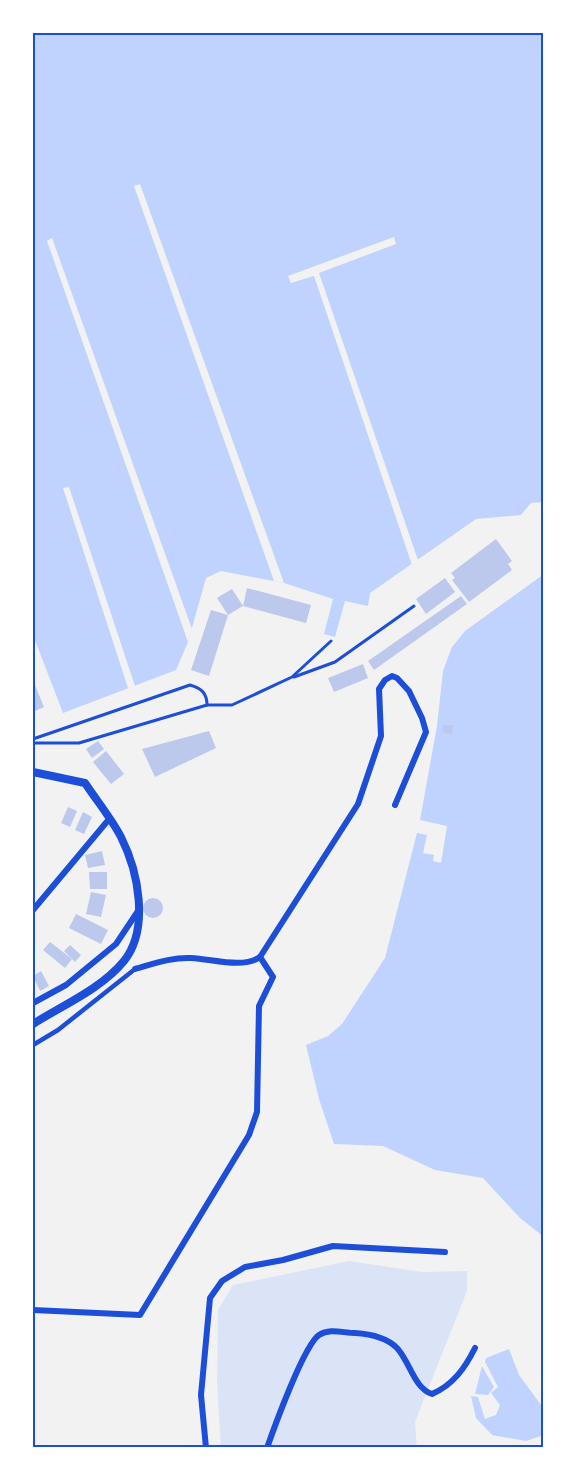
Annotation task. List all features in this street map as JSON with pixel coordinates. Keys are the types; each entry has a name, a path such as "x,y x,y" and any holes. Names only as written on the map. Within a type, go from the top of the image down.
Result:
{"main road":[{"path":"33,772 85,783 110,818 133,867 138,910 134,943 122,963 97,985 33,1024"}],"street":[{"path":"33,1045 58,1030 135,969 174,959 250,963 261,957 358,804 381,736 379,689 385,680 392,676 397,678 409,692 426,732 395,805"},
{"path":"33,910 110,818"},
{"path":"33,1003 66,985 116,944 138,910"},
{"path":"33,1310 140,1315 249,1136 257,1112 259,1006 273,977 261,957"},
{"path":"206,1448 202,1384 210,1298 222,1281 245,1267 283,1260 333,1246 445,1252"},
{"path":"267,1448 303,1359 320,1335 328,1331 368,1334 391,1342 407,1358 419,1385 432,1394 443,1389 458,1376 475,1348"}],"lane":[{"path":"33,741 79,743 207,705 232,705 292,678 335,662 414,606"},
{"path":"292,678 331,641"},
{"path":"33,741 190,685 200,687 207,698 207,705"}],"shaded area":[{"path":"349,1261 422,1272 467,1271 467,1291 415,1422 417,1448 221,1448 217,1382 218,1310 233,1285"}],"water":[{"path":"33,33 544,33 544,502 531,503 521,515 476,519 370,593 368,606 345,601 335,637 324,634 333,599 284,583 221,571 206,578 188,642 176,670 63,713 33,635"},
{"path":"544,574 544,1237 520,1218 483,1178 435,1170 383,1146 334,1144 319,1099 306,1045 328,1036 342,1024 385,958 417,833 427,835 423,853 434,855 433,861 441,863 447,826 420,820 437,726 443,671 452,647 465,631"},
{"path":"509,1349 519,1375 544,1409 544,1435 526,1441 492,1435 476,1418 471,1396 478,1397 485,1419 496,1415 500,1405 491,1393 498,1387 485,1362 486,1358"},
{"path":"482,1366 494,1387 488,1395 475,1394"}],"pier":[{"path":"140,184 284,583 274,581 134,186"},
{"path":"394,237 396,244 319,273 418,560 412,565 314,276 291,283 288,276"},
{"path":"52,238 192,629 188,642 47,241"},
{"path":"69,487 135,686 128,688 63,488"}],"building":[{"path":"496,539 512,561 508,564 512,570 469,602 452,580 455,578 451,573"},
{"path":"445,578 455,592 426,614 416,599"},
{"path":"247,588 311,605 306,623 243,606"},
{"path":"232,589 243,606 228,615 217,598"},
{"path":"461,596 467,604 374,670 368,661"},
{"path":"211,610 228,615 209,676 191,670"},
{"path":"363,664 368,678 334,692 328,678"},
{"path":"33,680 44,707 33,712"},
{"path":"443,725 453,725 452,734 443,733"},
{"path":"209,731 216,748 155,777 142,749"},
{"path":"98,741 104,749 92,758 86,749"},
{"path":"106,751 124,774 111,784 93,762"},
{"path":"68,807 77,811 70,827 61,823"},
{"path":"83,812 92,817 84,834 75,830"},
{"path":"102,851 105,865 88,868 85,855"},
{"path":"89,872 107,872 107,889 90,889"},
{"path":"91,892 106,895 101,917 86,914"},
{"path":"153,898 160,901 163,908 160,915 153,918 146,915 143,908 146,901"},
{"path":"76,914 108,930 101,944 69,928"},
{"path":"50,942 72,959 65,968 43,950"},
{"path":"70,945 81,955 75,962 64,951"},
{"path":"41,971 49,986 40,991 33,976"}]}
